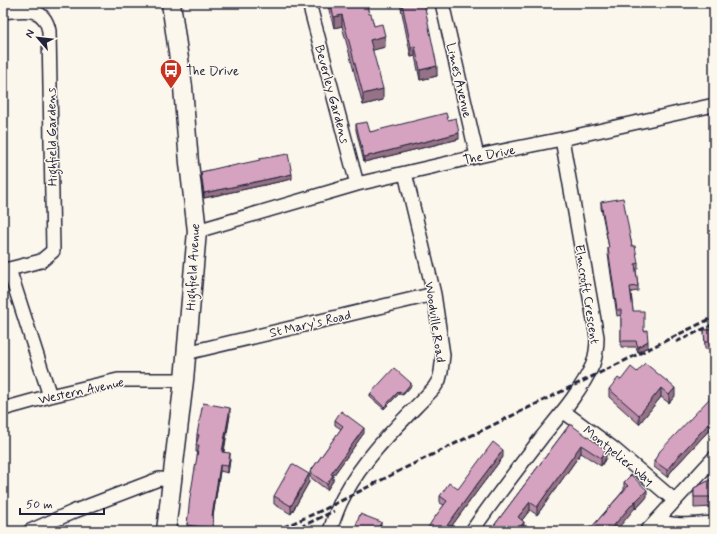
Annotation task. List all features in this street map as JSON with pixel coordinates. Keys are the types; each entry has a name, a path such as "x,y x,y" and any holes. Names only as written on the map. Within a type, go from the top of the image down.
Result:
{"street":[{"name":"Highfield Avenue","path":"166,531 184,380 196,231 183,86 171,3"},
{"name":"Beverley Gardens","path":"309,3 357,184"},
{"name":"Limes Avenue","path":"442,3 477,156"},
{"name":"Highfield Gardens","path":"3,12 27,10 38,12 43,16 48,25 50,47 54,250 41,261 6,269 50,396"},
{"name":"The Drive","path":"196,231 357,184 477,156 714,108"},
{"name":"Elmcroft Crescent","path":"472,531 499,491 563,410 588,373 596,357 596,337 562,139"},
{"name":"Woodville Road","path":"330,531 343,498 367,460 434,388 439,380 443,363 434,294 405,173"},
{"name":"St Mary's Road","path":"186,352 434,294"},
{"name":"Western Avenue","path":"3,409 118,380 184,380"},
{"name":"Montpelier Way","path":"563,410 614,449 674,500"},
{"path":"647,531 714,458"},
{"path":"30,531 75,511 159,480 172,480"},
{"path":"658,520 666,524 678,525 714,523"}],"building":[{"path":"330,3 366,3 374,26 382,24 385,36 370,40 383,89 363,94 342,15 334,17"},
{"path":"402,3 424,3 437,66 420,70 415,46 411,47"},
{"path":"446,113 448,120 456,118 459,133 364,157 356,124 367,122 370,132"},
{"path":"288,154 292,174 204,193 201,172"},
{"path":"623,198 632,246 635,246 638,263 635,264 638,286 630,287 633,311 644,311 644,331 647,330 648,341 638,347 636,341 621,341 621,310 617,310 601,202"},
{"path":"704,330 714,330 714,342 705,342"},
{"path":"645,363 675,388 669,395 661,388 639,415 609,389 618,378 621,380 631,367 637,372"},
{"path":"394,368 411,383 403,393 399,391 384,407 370,394"},
{"path":"714,384 714,418 667,470 654,461 660,451 709,399"},
{"path":"203,403 230,408 222,452 230,453 228,466 220,465 212,516 212,528 187,525 199,445 196,445 199,435 197,434"},
{"path":"341,411 364,428 331,474 333,475 327,484 310,472 343,426 335,420"},
{"path":"570,424 606,450 601,458 581,445 537,507 530,502 518,517 524,522 517,531 490,531"},
{"path":"493,442 503,450 443,531 426,531 447,501 440,496 449,483 458,489"},
{"path":"292,464 309,474 291,506 274,496"},
{"path":"631,475 647,490 635,501 609,531 588,531 590,526 592,527 628,486 624,482"},
{"path":"714,478 714,497 694,497 694,488"},
{"path":"360,514 381,522 378,531 354,531"}],"railway":[{"path":"275,531 325,509 403,469 714,317"},
{"path":"676,342 714,324"},
{"path":"292,531 334,511"}],"place":[{"name":"The Drive","path":"171,90"}]}
